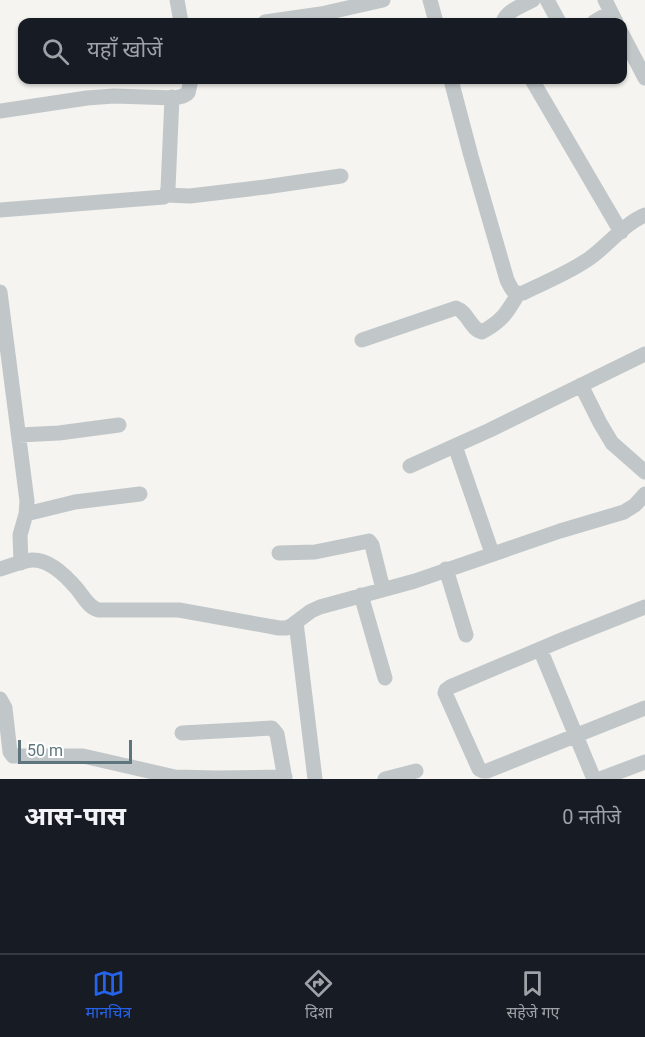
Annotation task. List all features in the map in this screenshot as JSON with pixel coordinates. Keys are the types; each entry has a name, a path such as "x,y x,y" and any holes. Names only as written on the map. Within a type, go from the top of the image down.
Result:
{"street":[{"path":"177,0 180,18"},
{"path":"280,18 320,7 383,0"},
{"path":"430,0 435,18"},
{"path":"504,18 533,0"},
{"path":"547,0 557,18"},
{"path":"627,44 645,78"},
{"path":"0,111 96,98 137,96 172,98 188,93 190,84"},
{"path":"452,84 507,280 511,289 518,294"},
{"path":"534,84 621,232"},
{"path":"166,195 172,98"},
{"path":"0,210 158,198 166,195 190,196 341,176"},
{"path":"362,340 456,308 463,311 477,331 482,332 505,315 518,294 580,264 645,215"},
{"path":"0,292 27,501 19,540 21,563"},
{"path":"410,466 645,354"},
{"path":"581,385 612,442 645,472"},
{"path":"19,435 59,434 119,425"},
{"path":"454,446 492,554"},
{"path":"26,514 83,500 140,494"},
{"path":"0,569 34,560 39,561 62,572 91,606 98,610 179,610 285,628 320,607 415,581 560,531 624,512 635,505 645,494"},
{"path":"279,553 315,552 369,541 383,589"},
{"path":"446,569 466,635"},
{"path":"361,595 385,678"},
{"path":"645,607 446,690 447,699 479,769 483,771 645,708"},
{"path":"296,622 315,779"},
{"path":"540,649 594,779"},
{"path":"0,699 5,708 10,752 13,756 83,756 176,777 285,778 277,734 272,728 182,733"},
{"path":"600,779 645,762"},
{"path":"385,779 416,771"}]}
